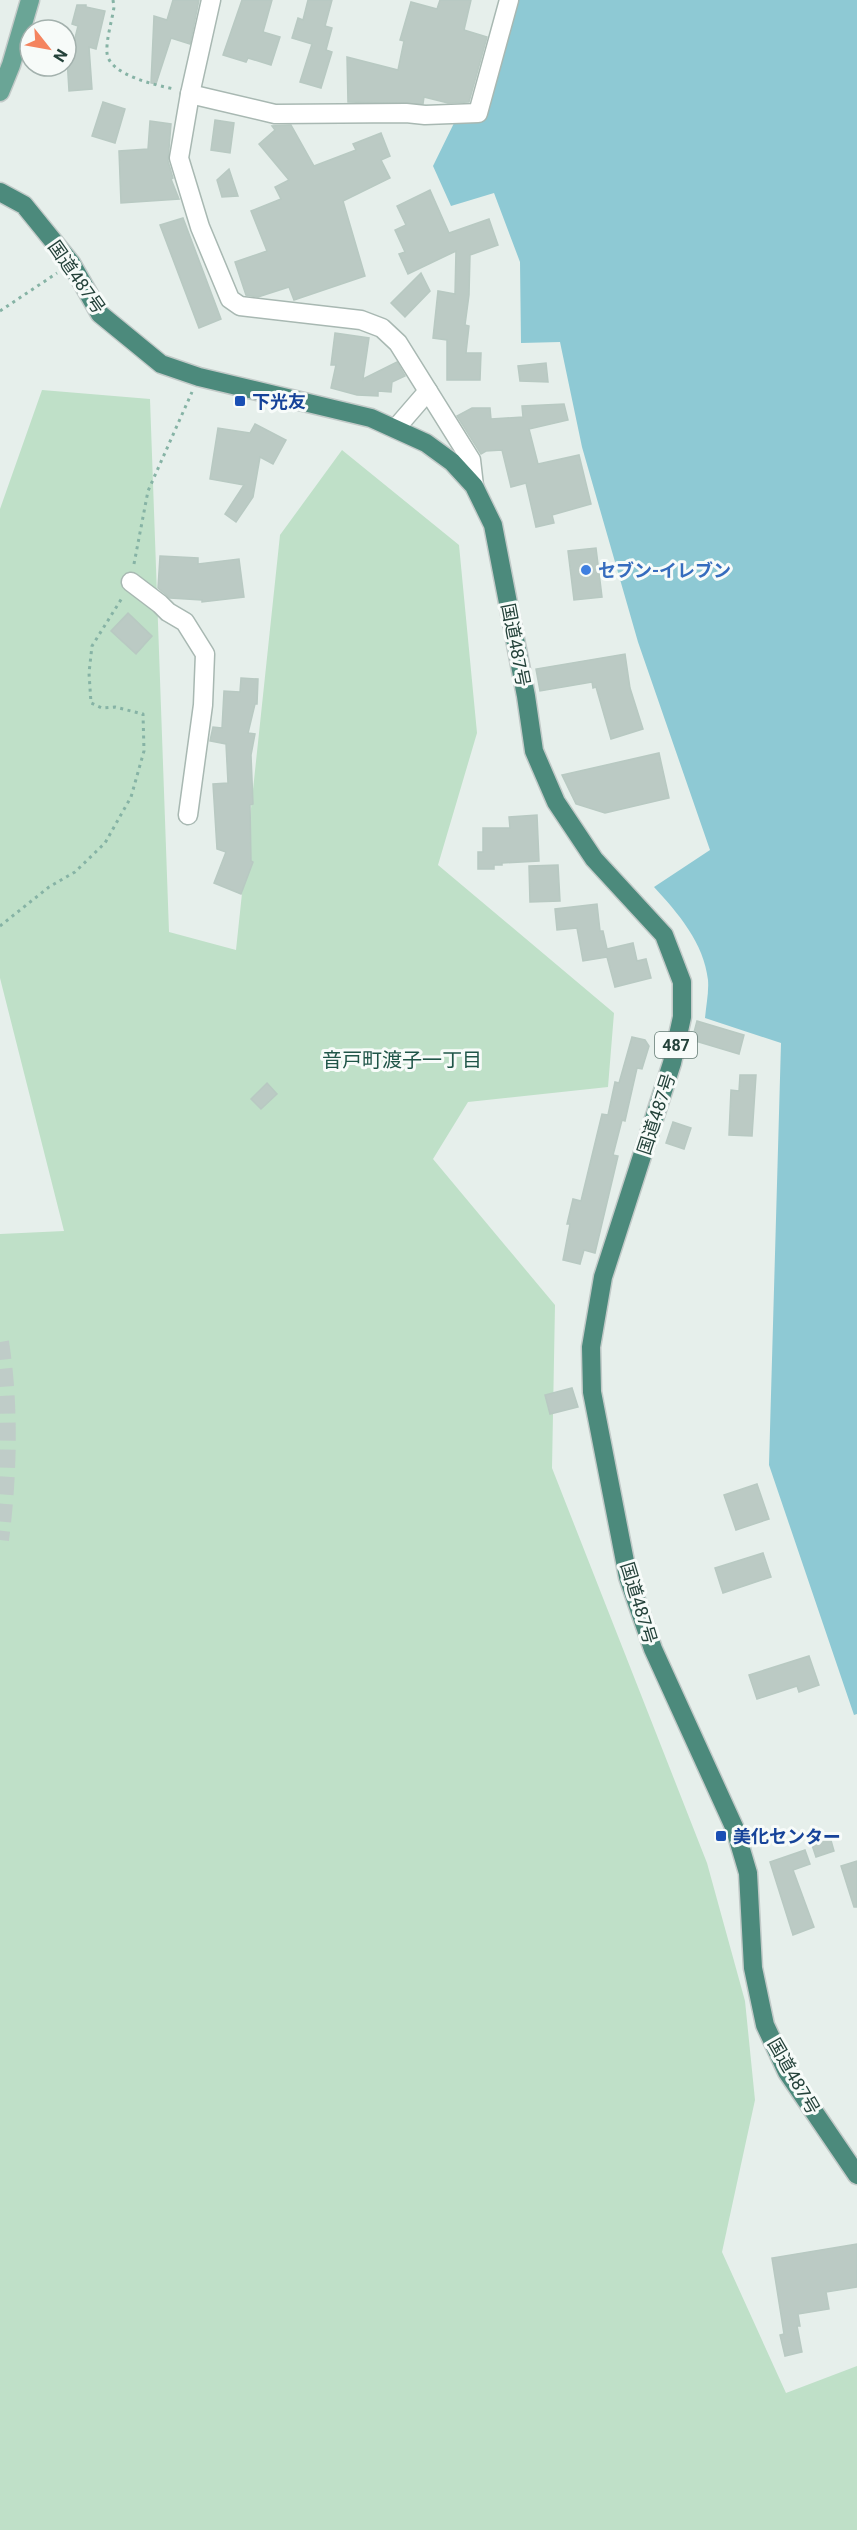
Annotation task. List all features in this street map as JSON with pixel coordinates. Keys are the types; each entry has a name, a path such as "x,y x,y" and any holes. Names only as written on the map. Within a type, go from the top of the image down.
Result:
{"highway":[{"name":"国道487号","path":"0,192 24,206 71,263 100,314 161,364 198,377 370,417 396,428 426,443 443,455 474,486 494,525 534,751 556,802 594,859 664,934 682,982 682,1017 672,1063 603,1277 591,1347 591,1392 628,1577 653,1649 735,1829 748,1873 753,1968 765,2025 787,2072 857,2175"}],"main road":[{"path":"0,92 11,65 30,0"}],"street":[{"path":"211,0 190,94 179,158 200,226 230,298 240,306 361,320 382,328 398,343 471,460 474,486"},
{"path":"190,94 275,114 478,113 509,0"},
{"path":"396,428 428,391"},
{"path":"131,582 168,612 185,622 204,654 203,705 188,815"}],"path":[{"path":"113,0 107,54 111,64 136,79 190,94"},
{"path":"0,310 71,263"},
{"path":"0,926 49,887 75,872 105,843 131,797 144,751 143,714 115,707 102,708 91,703 89,673 92,646 131,582 148,491 198,377"}],"green space":[{"path":"42,390 150,399 169,932 236,950 280,535 342,450 459,545 477,733 438,865 614,1013 608,1087 468,1102 433,1159 555,1305 552,1468 707,1863 745,2001 755,2100 722,2252 786,2393 857,2366 857,2530 0,2530 0,1234 64,1231 0,978 0,509"}],"water":[{"path":"515,0 857,0 857,1714 854,1715 769,1465 781,1043 705,1018 708,994 706,966 681,918 654,887 710,850 638,642 582,447 560,342 521,343 520,262 494,193 451,206 433,166 457,117 486,117"}],"building":[{"path":"173,0 199,0 190,44 171,38 156,84 151,83 154,16 167,20"},
{"path":"242,0 272,0 263,32 280,37 271,65 248,58 246,62 223,55"},
{"path":"308,0 332,0 325,26 332,28 326,50 332,52 321,88 300,82 312,44 292,38 298,18 303,20"},
{"path":"440,0 471,0 464,30 487,37 469,102 448,103 424,97 423,104 348,102 347,57 398,70 404,41 400,40 411,2 437,9"},
{"path":"77,5 86,5 86,7 105,11 96,49 89,47 92,89 69,91 68,78 78,78 78,18 74,18"},
{"path":"103,102 125,109 115,143 92,136"},
{"path":"215,120 234,123 230,153 211,150"},
{"path":"150,121 171,124 168,161 173,178 171,179 179,199 121,203 119,151 148,149"},
{"path":"291,125 314,166 356,150 353,144 381,133 390,156 381,160 390,178 343,201 365,276 294,300 289,287 258,297 246,295 235,262 267,251 251,211 281,199 275,187 289,180 259,144 275,130 272,126"},
{"path":"229,169 238,196 222,197 217,180"},
{"path":"430,190 449,233 489,219 498,245 470,255 469,295 465,325 469,326 466,353 481,353 480,380 447,380 447,340 433,338 438,291 455,294 456,251 408,274 399,254 405,252 395,230 406,225 397,206"},
{"path":"183,218 221,319 199,328 160,225"},
{"path":"421,273 430,291 405,317 391,303"},
{"path":"335,333 369,338 363,379 397,362 405,376 392,382 391,392 378,391 378,396 357,395 331,388 336,365 331,365"},
{"path":"546,363 548,382 520,381 518,366"},
{"path":"564,404 568,420 529,429 538,464 579,455 591,504 552,515 554,523 536,527 526,483 511,487 502,450 486,451 481,454 457,416 472,408 490,408 491,419 523,417 522,406"},
{"path":"255,424 286,440 273,464 260,457 253,497 236,522 225,514 244,485 210,479 218,428 250,433"},
{"path":"596,548 602,597 574,600 568,551"},
{"path":"160,556 198,558 198,564 239,559 244,597 202,602 202,600 170,598 158,588"},
{"path":"128,613 152,636 136,654 111,631"},
{"path":"625,654 630,688 643,729 611,739 596,687 593,688 592,682 540,691 536,669"},
{"path":"241,678 258,679 257,704 255,704 248,733 255,734 251,755 253,804 250,805 251,861 253,862 241,894 214,883 226,852 217,849 213,784 228,783 226,744 210,741 213,727 222,728 224,691 240,692"},
{"path":"659,753 669,798 605,813 576,804 562,775"},
{"path":"537,815 539,861 502,863 502,865 494,865 494,869 478,869 478,852 483,852 483,828 510,828 509,817"},
{"path":"558,865 560,901 530,902 529,866"},
{"path":"597,904 600,931 603,931 607,949 633,943 637,961 646,959 651,978 615,987 607,957 583,961 577,928 557,930 555,909"},
{"path":"697,1021 744,1035 739,1054 692,1040"},
{"path":"632,1037 645,1040 649,1046 642,1069 637,1068 625,1121 622,1120 613,1155 618,1156 595,1253 584,1250 580,1264 563,1260 570,1224 567,1224 573,1199 581,1201 602,1114 608,1115 615,1082 619,1083"},
{"path":"740,1075 756,1075 752,1136 729,1135 731,1090 739,1091"},
{"path":"267,1083 277,1094 261,1109 251,1099"},
{"path":"673,1122 691,1128 684,1149 666,1143"},
{"path":"572,1388 578,1407 550,1414 545,1395"},
{"path":"757,1484 769,1519 736,1530 724,1495"},
{"path":"763,1553 771,1577 723,1593 715,1568"},
{"path":"809,1656 819,1685 799,1692 797,1686 757,1699 749,1675"},
{"path":"830,1837 834,1851 816,1857 811,1842"},
{"path":"805,1850 810,1864 793,1870 814,1927 793,1935 770,1862"},
{"path":"857,1861 857,1907 854,1907 841,1866"},
{"path":"857,2244 857,2287 826,2292 829,2309 798,2314 800,2326 797,2326 802,2352 785,2356 780,2335 784,2334 772,2258"}],"tunnel":[{"path":"0,1342 7,1416 5,1491 0,1540"}],"place":[{"name":"下光友","path":"240,401"},
{"name":"セブン-イレブン","path":"586,570"},
{"name":"美化センター","path":"721,1836"}],"district":[{"name":"音戸町渡子一丁目","path":"402,1060"}]}
